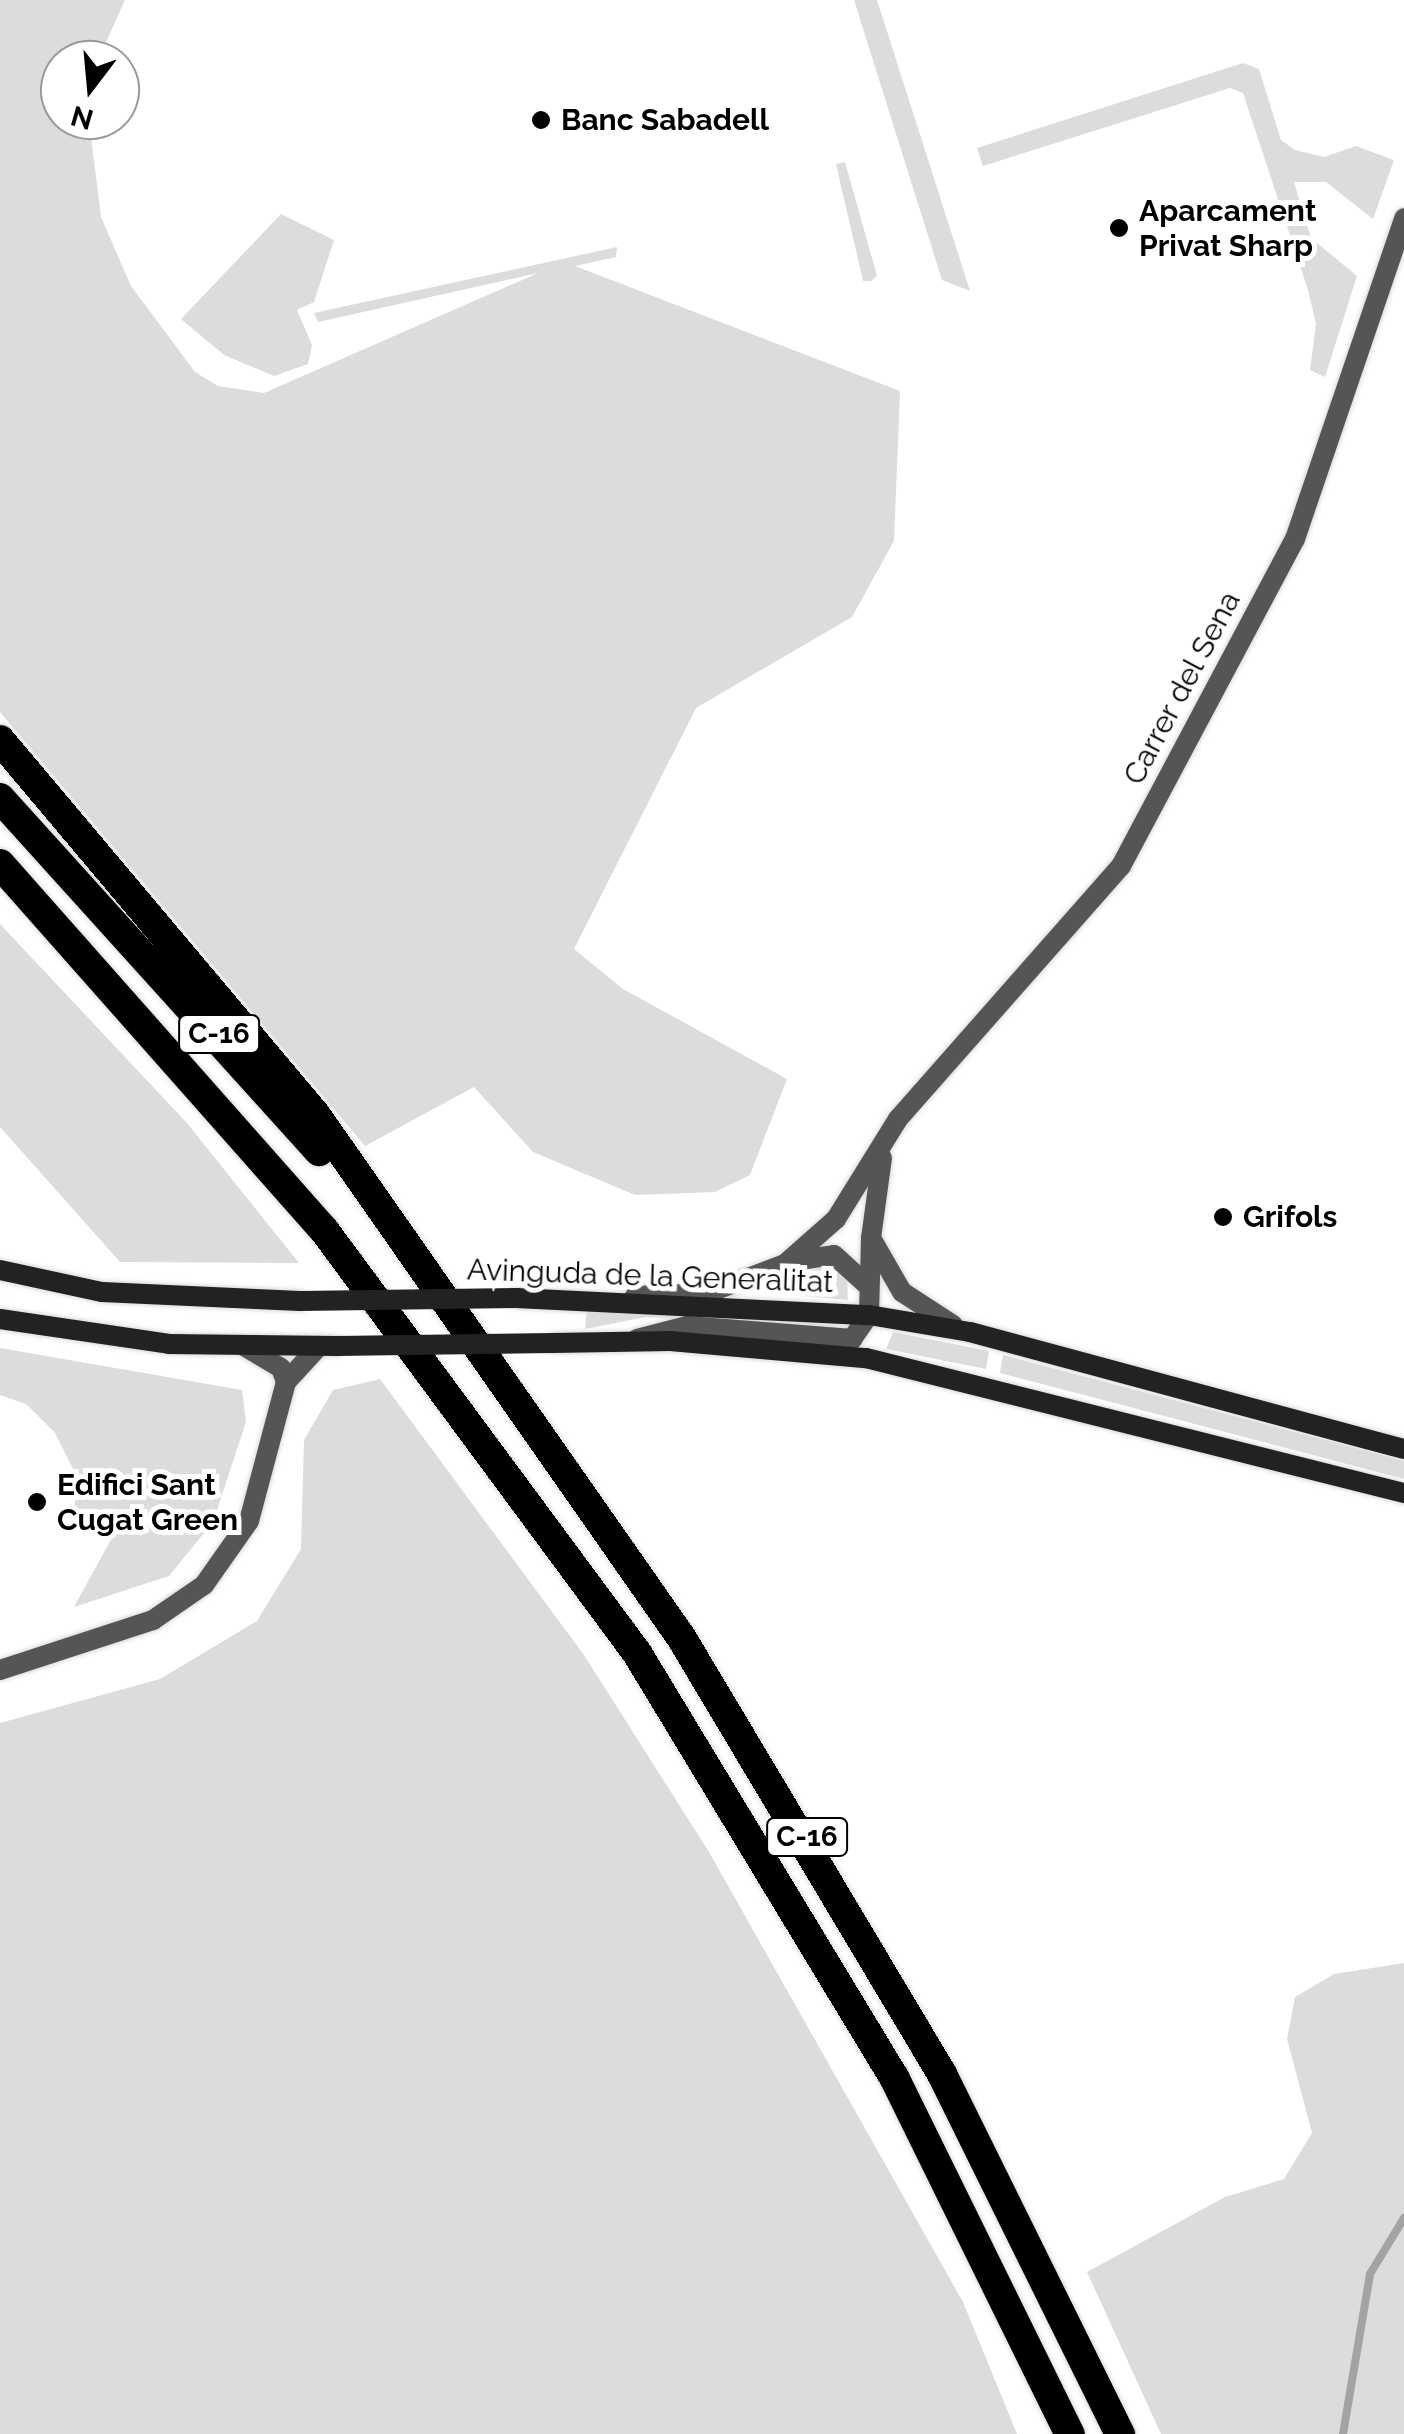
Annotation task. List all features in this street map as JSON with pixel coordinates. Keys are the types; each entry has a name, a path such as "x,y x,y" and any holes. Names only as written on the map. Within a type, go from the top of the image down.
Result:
{"highway":[{"path":"0,740 315,1114 426,1281"},
{"name":"C-16","path":"0,798 213,1027 426,1281 630,1562 816,1852 984,2154 1120,2434"},
{"name":"C-16","path":"0,864 324,1230 637,1654 894,2078 1070,2434"}],"street":[{"name":"Carrer del Sena","path":"785,1264 836,1219 898,1119 1121,866 1300,527 1404,218"},
{"name":"Carrer del Sena","path":"870,1315 866,1284 871,1238 869,1208 898,1119"},
{"path":"871,1238 902,1292 970,1332"},
{"name":"Carrer del Sena","path":"580,1299 708,1293 785,1264 834,1255 866,1284"},
{"name":"Avinguda de la Generalitat","path":"0,1270 102,1292 300,1301 580,1299 870,1315 970,1332 1404,1449"},
{"path":"630,1342 687,1326 852,1339 870,1315"},
{"path":"0,1318 88,1336 240,1344 630,1342 866,1358 1404,1493"},
{"path":"240,1344 281,1368 286,1382"},
{"path":"0,1670 154,1620 204,1585 249,1521 286,1382 327,1346"}],"shaded area":[{"path":"0,0 125,0 107,40 40,40 40,140 91,140 101,217 131,286 195,372 218,386 264,393 538,273 318,322 314,313 617,247 616,257 575,266 900,391 894,541 852,617 696,708 574,949 623,989 787,1079 750,1175 715,1192 635,1195 533,1152 474,1087 365,1146 0,712"},
{"path":"854,0 877,0 970,291 942,280"},
{"path":"1243,63 1259,69 1281,140 1295,150 1324,157 1356,146 1394,160 1373,219 1326,182 1294,182 1311,238 1357,276 1325,377 1310,370 1316,324 1308,290 1243,93 1230,88 983,166 977,148"},
{"path":"845,162 877,276 871,281 863,281 836,164"},
{"path":"281,214 334,240 314,302 297,310 312,345 308,364 274,376 224,355 181,319"},
{"path":"0,924 187,1123 299,1263 120,1262 0,1127"},
{"path":"828,1265 847,1279 848,1300 749,1291"},
{"path":"587,1310 827,1323 646,1317 585,1329"},
{"path":"893,1332 989,1351 986,1369 886,1349"},
{"path":"0,1348 242,1390 246,1422 213,1522 169,1576 74,1607 114,1534 73,1527 77,1477 55,1433 26,1404 0,1395"},
{"path":"1003,1355 1404,1461 1404,1479 1000,1373"},
{"path":"380,1379 584,1655 709,1852 963,2302 1017,2434 0,2434 0,1723 160,1679 257,1621 301,1549 304,1440 333,1390"},
{"path":"1404,1963 1404,2434 1161,2434 1087,2272 1225,2197 1284,2179 1312,2133 1287,2039 1295,1997 1334,1974"}],"waterway":[{"path":"1343,2434 1370,2274 1404,2218"}],"place":[{"name":"Banc Sabadell","path":"541,120"},
{"name":"Aparcament Privat Sharp","path":"1119,228"},
{"name":"Grifols","path":"1223,1217"},
{"name":"Edifici Sant Cugat Green","path":"37,1502"}]}
